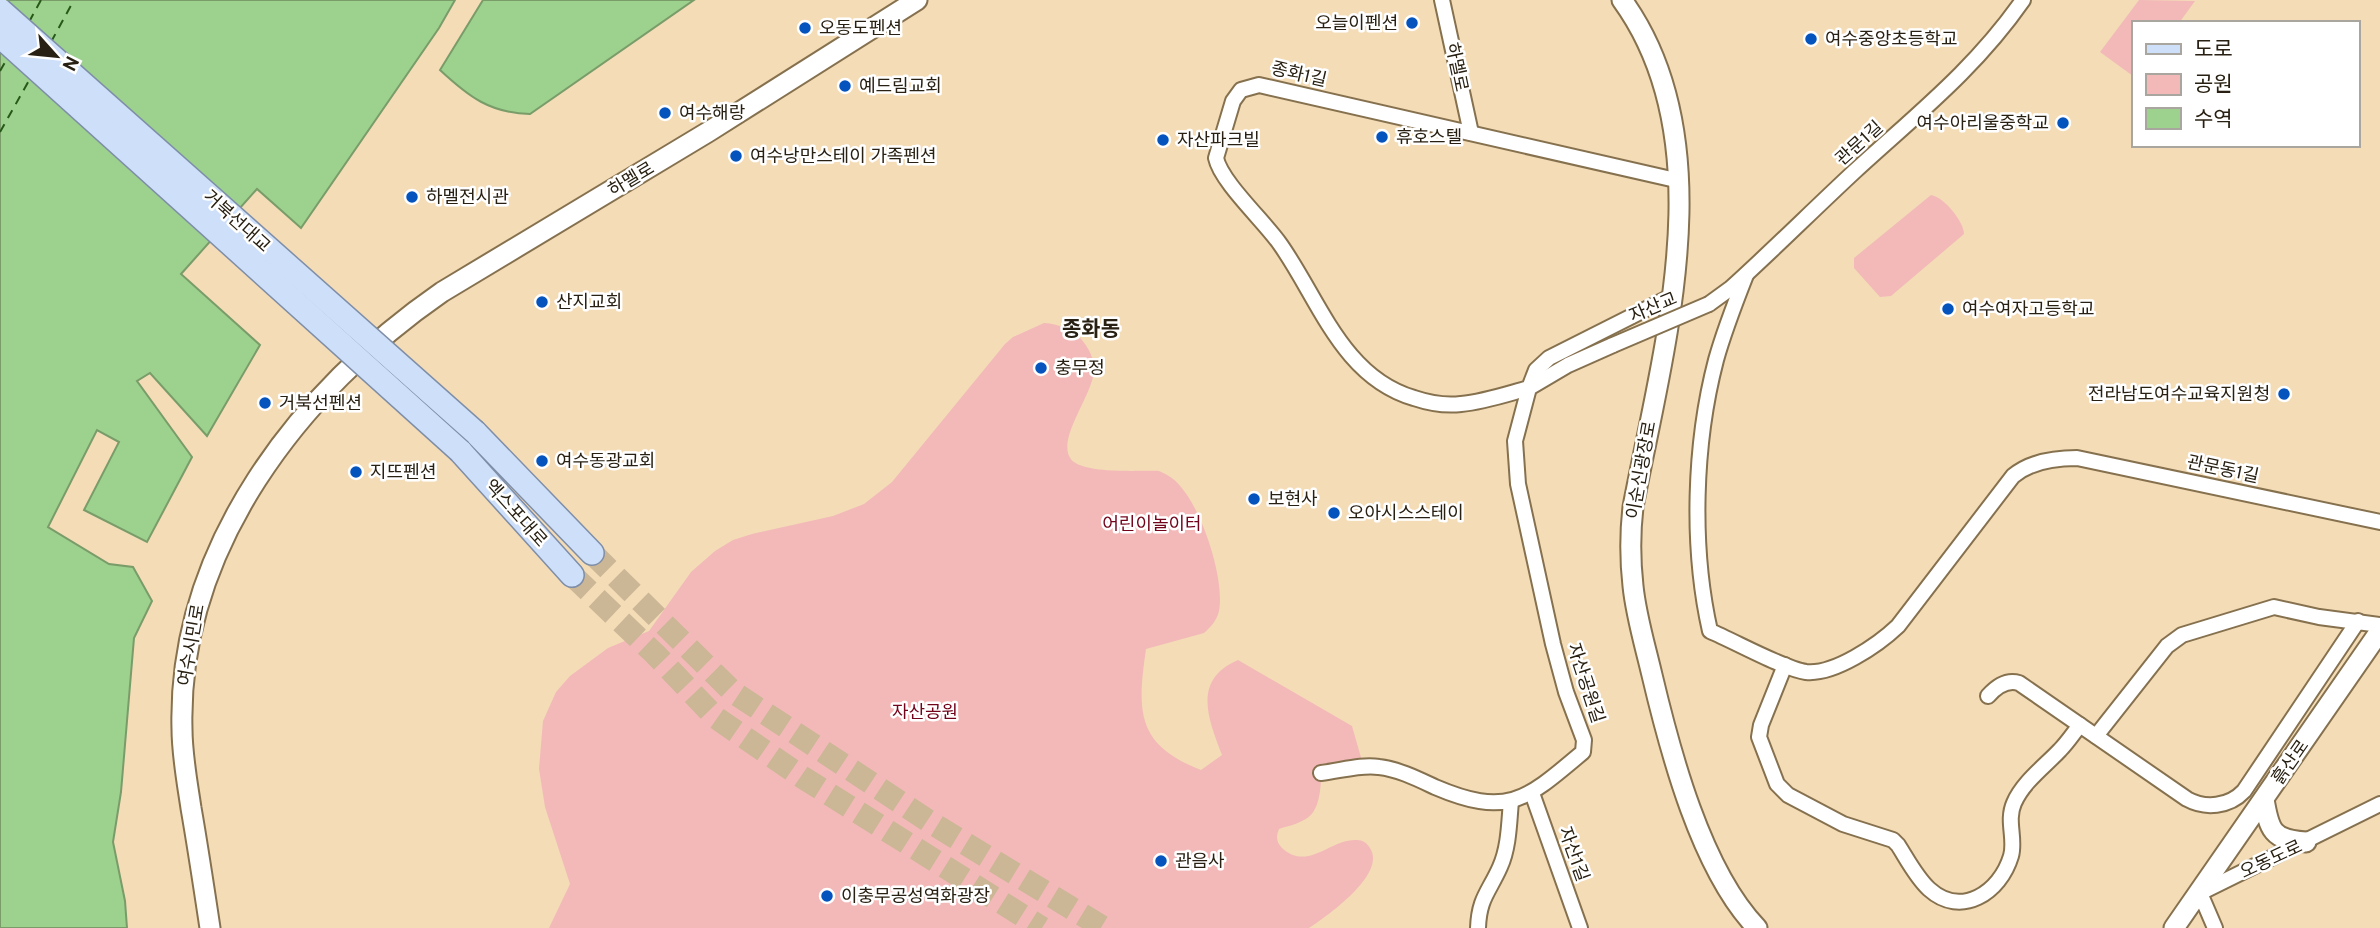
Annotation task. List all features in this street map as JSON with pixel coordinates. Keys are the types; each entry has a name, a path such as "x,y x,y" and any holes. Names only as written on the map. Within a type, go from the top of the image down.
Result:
{"main road":[{"name":"거북선대교","path":"0,10 475,432"},
{"name":"거북선대교","path":"0,36 460,451"},
{"name":"엑스포대로","path":"475,432 592,553"},
{"name":"엑스포대로","path":"460,451 572,575"}],"street":[{"name":"하멜로","path":"351,365 406,317 442,292 708,132 917,0"},
{"name":"하멜로","path":"1442,0 1471,133"},
{"name":"이순신광장로","path":"1622,0 1647,42 1657,68 1674,136 1680,181 1680,213 1672,296 1633,506 1630,533 1633,589 1664,725 1687,798 1726,887 1756,928"},
{"name":"관문1길","path":"1709,304 1746,275 1960,78 1993,41 2023,0"},
{"name":"종화1길","path":"1529,388 1474,403 1450,405 1405,395 1383,384 1354,358 1332,332 1279,242 1227,179 1216,158 1233,101 1241,90 1252,85 1680,181"},
{"name":"관문동1길","path":"1746,275 1716,360 1707,409 1698,491 1699,571 1710,631 1802,671 1814,672 1850,660 1873,648 1898,626 2014,476 2031,464 2077,458 2380,522"},
{"name":"자산공원길","path":"1321,774 1377,766 1471,801 1493,803 1511,801 1532,793 1583,752 1585,746 1580,726 1566,692 1553,644 1518,484 1515,441 1536,370 1549,358 1672,296"},
{"name":"자산교","path":"1529,388 1568,365 1709,304"},
{"name":"여수시민로","path":"210,928 184,762 182,730 182,700 194,617 203,586 223,542 270,461 308,408 351,365"},
{"path":"2096,736 2167,646 2182,635 2274,607 2314,617 2380,625"},
{"path":"1988,696 2003,684 2015,682 2192,802 2207,805 2231,800 2244,791 2358,621"},
{"name":"흙산로","path":"2200,892 2380,631"},
{"path":"1785,664 1761,725 1759,737 1777,784 1788,795 1843,824 1893,840 1927,888 1938,896 1954,900 1976,899 1995,886 2011,856 2011,818 2014,803 2080,725"},
{"name":"자산1길","path":"1532,793 1580,928"},
{"path":"2264,799 2268,820 2276,835 2287,840 2306,842"},
{"path":"1478,928 1482,899 1501,866 1506,848 1511,801"},
{"name":"오동도로","path":"2174,928 2200,892 2380,804"},
{"path":"2200,892 2216,928"}],"green space":[{"path":"2139,0 2195,1 2180,21 2132,21 2132,75 2100,52"},
{"path":"1931,195 1942,200 1952,211 1961,223 1964,234 1891,296 1880,297 1854,268 1854,258"},
{"name":"자산공원","path":"1044,323 1072,331 1087,347 1093,362 1094,369 1088,392 1070,431 1068,454 1074,462 1082,466 1103,470 1159,471 1171,478 1181,487 1197,512 1215,564 1220,597 1219,611 1211,626 1204,633 1146,649 1142,708 1153,737 1180,760 1201,770 1222,755 1209,714 1209,689 1214,678 1224,668 1238,660 1352,726 1362,761 1322,768 1319,798 1313,812 1299,822 1279,829 1277,839 1282,848 1301,857 1347,841 1363,841 1370,848 1373,858 1363,882 1341,904 1309,928 549,928 570,884 545,807 539,769 543,721 556,692 570,676 608,648 649,631 691,572 715,551 733,540 833,516 864,504 892,482 1005,344 1013,337"}],"water":[{"path":"0,0 455,0 439,28 301,228 257,189 181,274 260,345 207,436 150,373 137,381 192,457 147,542 84,510 119,442 97,430 48,527 109,564 133,567 152,601 134,638 121,792 113,842 125,901 127,928 0,928"},
{"path":"483,0 694,0 530,114 503,110 481,102 440,70"}],"ferry route":[{"path":"29,22 41,0"},
{"path":"51,42 74,0"},
{"path":"0,71 8,57"},
{"path":"0,132 31,77"}],"tunnel":[{"path":"592,553 733,692 930,822 1104,928"},
{"path":"572,575 655,654 715,717 802,777 1042,928"}],"place":[{"name":"오늘이펜션","path":"1412,23"},
{"name":"오동도펜션","path":"805,28"},
{"name":"여수중앙초등학교","path":"1811,39"},
{"name":"예드림교회","path":"845,86"},
{"name":"여수해랑","path":"665,113"},
{"name":"여수아리울중학교","path":"2063,123"},
{"name":"휴호스텔","path":"1382,137"},
{"name":"자산파크빌","path":"1163,140"},
{"name":"여수낭만스테이 가족펜션","path":"736,156"},
{"name":"하멜전시관","path":"412,197"},
{"name":"산지교회","path":"542,302"},
{"name":"여수여자고등학교","path":"1948,309"},
{"name":"충무정","path":"1041,368"},
{"name":"전라남도여수교육지원청","path":"2284,394"},
{"name":"거북선펜션","path":"265,403"},
{"name":"여수동광교회","path":"542,461"},
{"name":"지뜨펜션","path":"356,472"},
{"name":"보현사","path":"1254,499"},
{"name":"오아시스스테이","path":"1334,513"},
{"name":"관음사","path":"1161,861"},
{"name":"이충무공성역화광장","path":"827,896"}],"district":[{"name":"종화동","path":"1091,329"}],"park label":[{"name":"어린이놀이터","path":"1152,524"}]}
